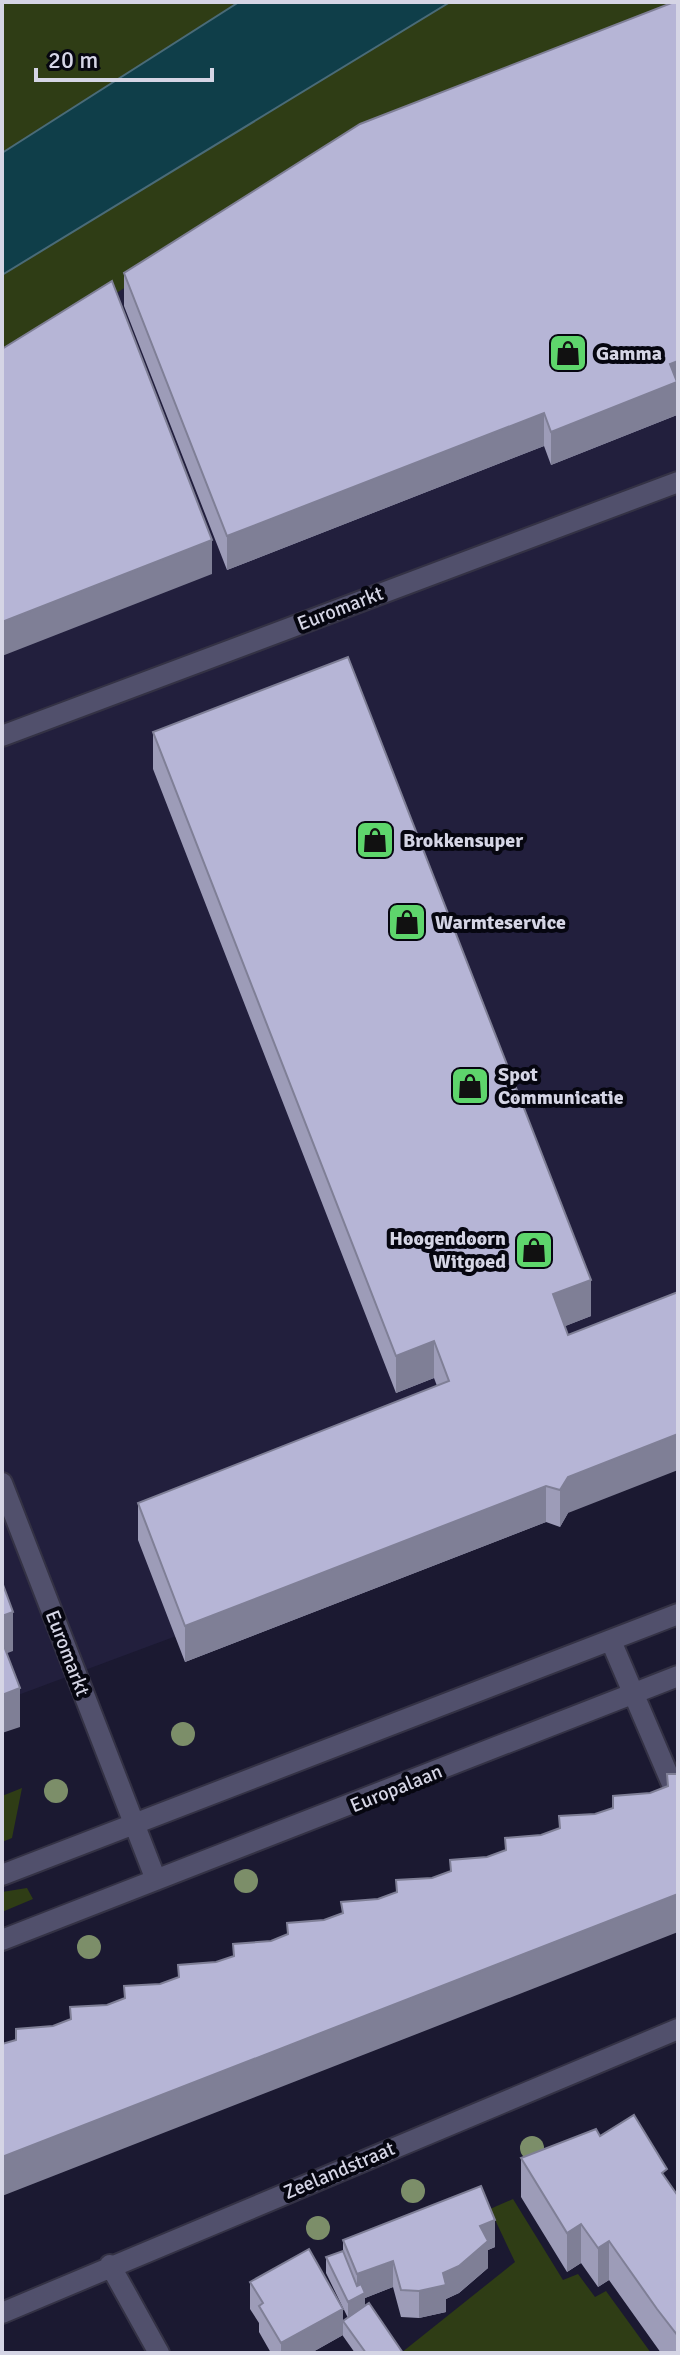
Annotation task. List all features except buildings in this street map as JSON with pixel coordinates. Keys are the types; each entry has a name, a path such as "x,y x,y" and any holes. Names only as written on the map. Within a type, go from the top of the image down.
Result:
{"street":[{"name":"Euromarkt","path":"2,736 678,482"},
{"name":"Euromarkt","path":"2,1483 135,1823"},
{"path":"2,1875 678,1614"},
{"path":"611,1641 678,1798"},
{"name":"Europalaan","path":"2,1940 678,1676"},
{"path":"135,1823 156,1880"},
{"name":"Zeelandstraat","path":"2,2313 110,2265 678,2029"},
{"path":"110,2265 159,2353"}],"shaded area":[{"path":"2,2 239,2 2,153"},
{"path":"239,2 450,2 2,275 2,153"},
{"path":"355,2 678,2 678,1449 2,1701 2,223"},
{"path":"450,2 678,2 386,121 2,366 2,274"},
{"path":"22,1788 12,1838 2,1842 2,1796"},
{"path":"27,1888 33,1899 2,1912 2,1892"},
{"path":"513,2199 563,2280 578,2274 595,2297 606,2291 651,2353 401,2353 515,2262 490,2209"}],"place":[{"name":"Gamma","path":"568,353"},
{"name":"Brokkensuper","path":"375,840"},
{"name":"Warmteservice","path":"407,922"},
{"name":"Spot Communicatie","path":"470,1086"},
{"name":"Hoogendoorn Witgoed","path":"534,1250"}]}
